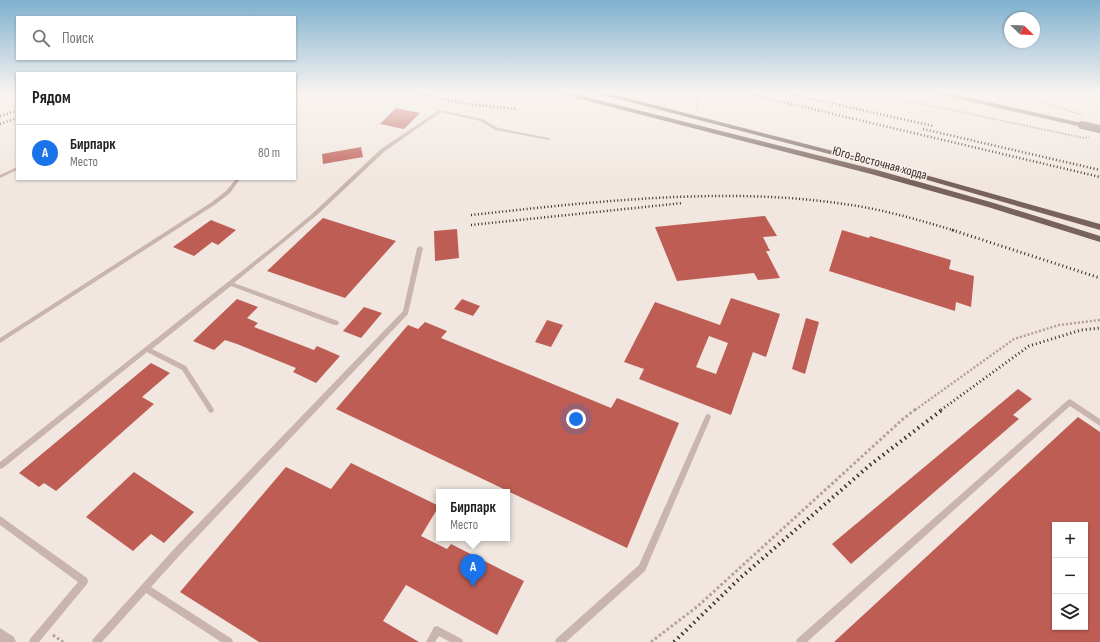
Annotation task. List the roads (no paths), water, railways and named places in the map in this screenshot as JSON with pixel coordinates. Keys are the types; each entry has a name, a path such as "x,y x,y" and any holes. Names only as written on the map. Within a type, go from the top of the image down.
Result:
{"main road":[{"name":"Юго-Восточная хорда","path":"677,122 874,172 991,205 1100,239"},
{"name":"Юго-Восточная хорда","path":"719,122 877,162 1100,227"},
{"path":"1069,122 1100,129"}],"street":[{"path":"0,635 9,642"}],"lane":[{"path":"0,466 315,214 382,150 424,122"},
{"path":"484,122 497,129 550,139"},
{"path":"0,177 16,169"},
{"path":"0,341 214,203 228,192 237,180"},
{"path":"96,642 145,588 406,312 420,248"},
{"path":"229,283 336,323"},
{"path":"146,349 184,368 211,410"},
{"path":"800,642 1070,402 1100,423"},
{"path":"559,642 642,568 708,417"},
{"path":"0,520 84,581 33,642"},
{"path":"145,588 229,642"},
{"path":"430,642 437,630 459,642"}],"railway":[{"path":"0,124 6,122"},
{"path":"867,122 1100,177"},
{"path":"915,122 933,126"},
{"path":"923,129 1100,170"},
{"path":"471,215 610,201 705,196 752,196 798,199 858,206 900,215 956,231"},
{"path":"471,225 683,203"},
{"path":"952,230 1100,278"},
{"path":"941,410 1029,346 1081,330 1100,328"},
{"path":"674,642 739,579 870,465 943,409"}],"place":[{"name":"Бирпарк","path":"473,587"}]}
